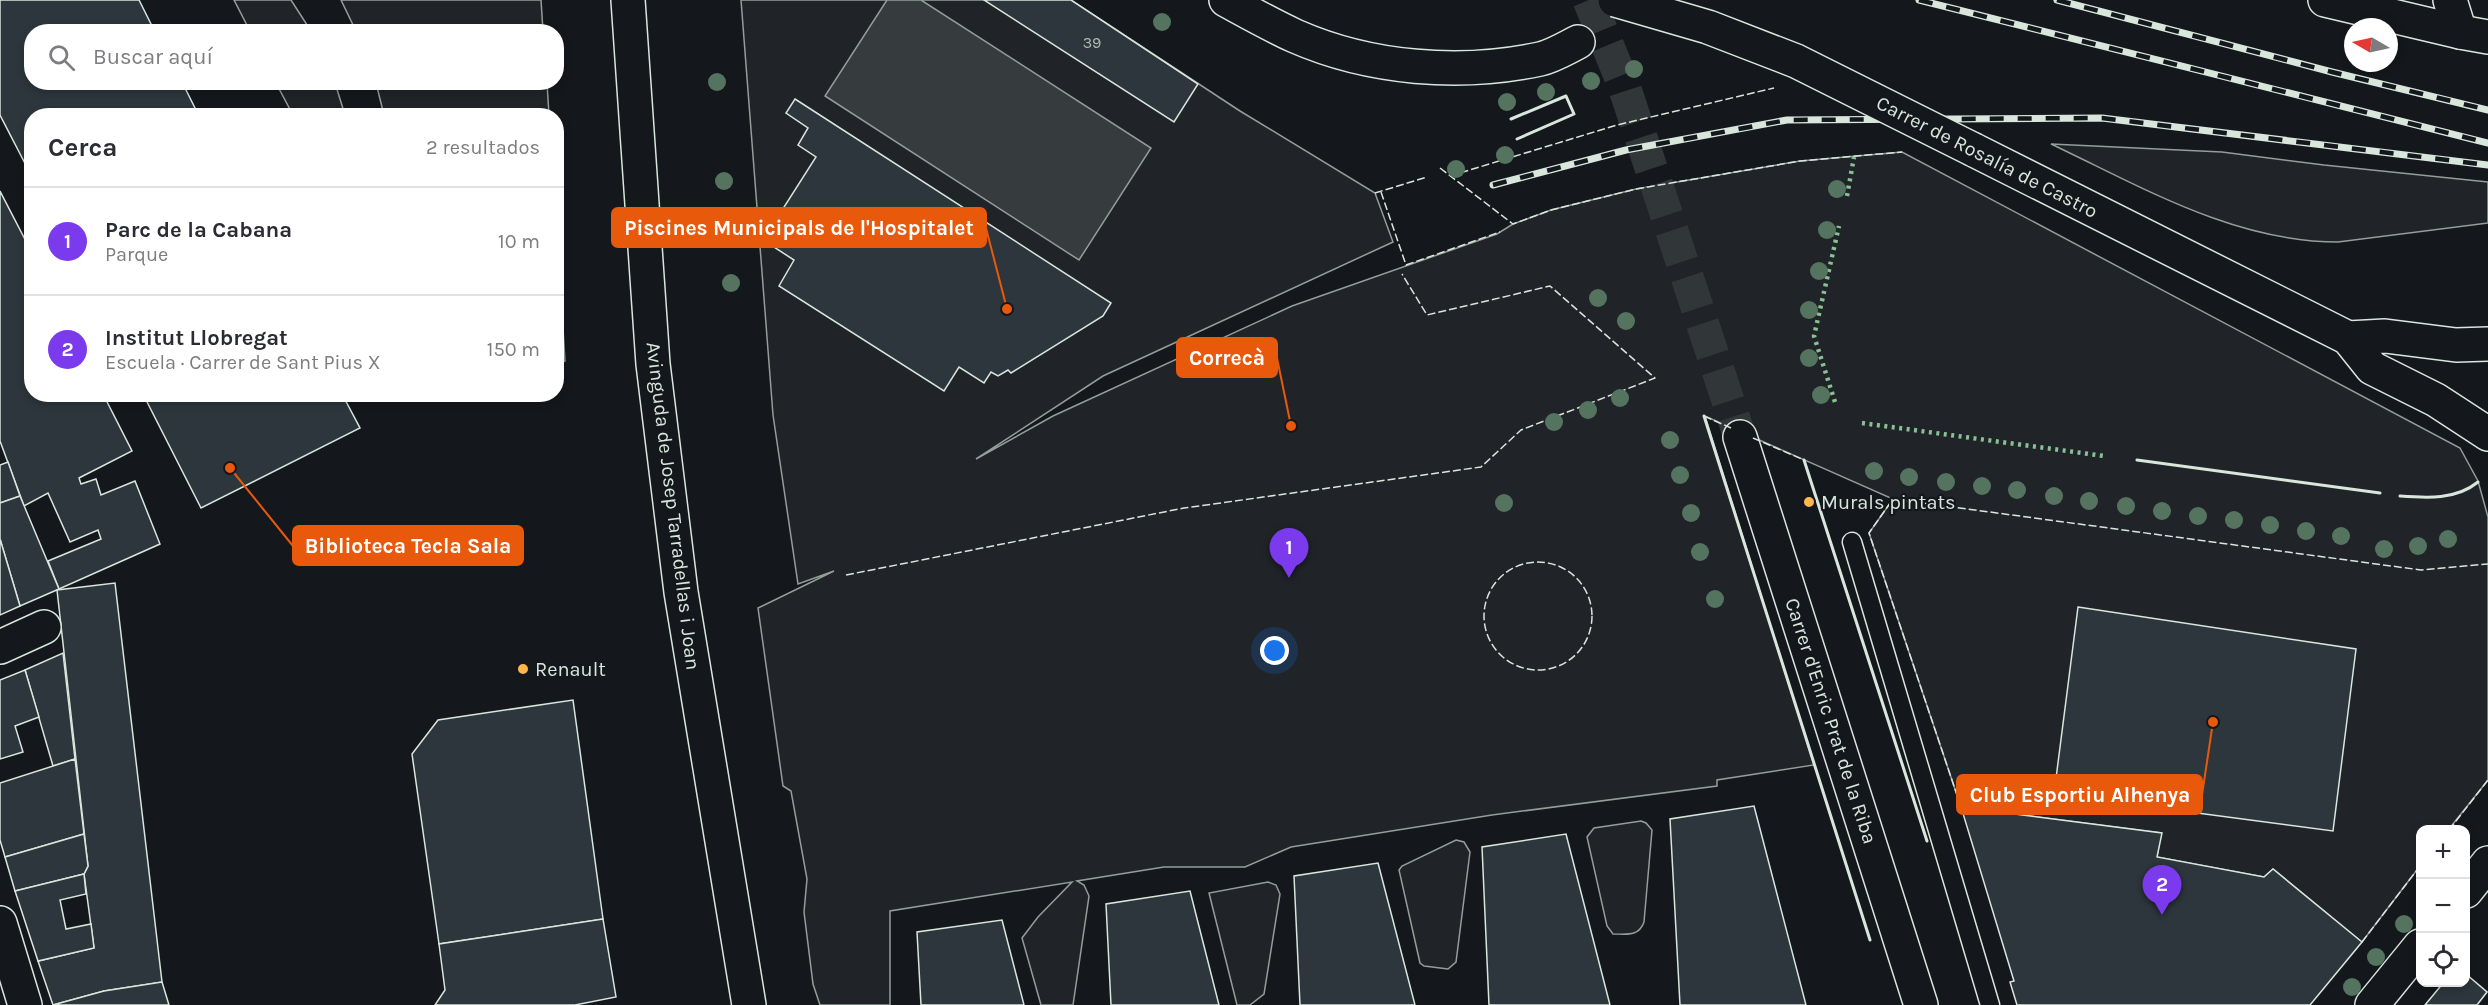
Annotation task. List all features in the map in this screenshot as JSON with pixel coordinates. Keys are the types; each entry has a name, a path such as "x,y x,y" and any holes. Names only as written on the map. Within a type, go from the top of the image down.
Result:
{"street":[{"path":"1226,0 1295,36 1337,51 1385,62 1479,68 1543,58 1578,42"},
{"name":"Carrer de Rosalía de Castro","path":"1616,0 1708,27 1796,61 2348,338 2372,368 2436,400 2488,434"},
{"path":"2325,0 2474,34"},
{"path":"2450,0 2474,34"},
{"name":"Avinguda de Josep Tarradellas i Joan","path":"627,1 653,364 681,592 708,768 749,1005"},
{"name":"Carrer de Rosalía de Castro","path":"2348,338 2385,336 2456,345 2488,344"},
{"name":"Carrer d'Enric Prat de la Riba","path":"1740,437 1921,1005"},
{"path":"0,647 44,627"},
{"path":"2470,886 2488,863"},
{"path":"0,923 25,1005"},
{"path":"2372,1005 2416,952"}],"lane":[{"path":"1852,542 1990,1005"}],"shaded area":[{"path":"234,0 291,0 306,24 246,24"},
{"path":"341,0 541,0 543,24 353,24"},
{"path":"741,0 1071,0 1240,111 1375,193 1393,242 1103,376 976,459 1053,416 1292,306 1497,234 1513,224 1551,210 1636,189 1800,161 1902,152 2460,448 2478,481 2488,517 2488,780 2452,825 2416,825 2416,871 2362,942 2273,869 2264,877 2157,857 2161,833 1961,807 1869,533 1893,499 1705,416 1814,765 1717,780 1717,786 1492,815 1291,847 1245,867 1164,867 1077,881 1084,885 1089,896 1073,1005 1041,1005 1022,938 1038,917 1072,882 890,911 890,1005 820,1005 813,984 804,912 807,879 791,791 783,786 758,608 834,571 798,584 773,415"},
{"path":"887,0 921,0 1151,148 1079,260 825,96"},
{"path":"280,90 337,90 343,108 289,108"},
{"path":"378,90 547,90 549,108 382,108"},
{"path":"2051,144 2222,152 2488,182 2488,223 2338,242 2300,240 2262,233 2190,209"},
{"path":"1641,821 1652,830 1644,922 1642,927 1635,932 1613,934 1607,926 1587,837 1594,828"},
{"path":"1456,840 1464,842 1470,852 1456,962 1448,969 1424,966 1420,963 1399,870 1402,866"},
{"path":"1268,882 1276,885 1280,894 1264,994 1250,1005 1237,1005 1209,893"}],"building":[{"path":"0,0 139,0 151,24 24,24 24,90 186,90 195,108 24,108 24,162 0,115"},
{"path":"984,0 1071,0 1198,84 1174,122"},
{"path":"795,99 1111,303 1103,316 1011,373 1008,370 998,376 991,372 984,383 959,367 944,391 779,286 794,260 763,240 816,157 798,145 808,128 786,113"},
{"path":"0,191 24,238 24,402 107,402 132,451 79,478 81,484 96,479 101,495 135,481 160,544 59,589 48,561 101,539 98,530 70,542 48,493 24,506 0,441"},
{"path":"147,402 346,402 360,428 201,508"},
{"path":"8,462 20,496 0,503 0,465"},
{"path":"20,496 59,589 20,606 0,539 0,503"},
{"path":"0,539 20,606 0,615"},
{"path":"115,583 162,982 104,991 53,1005 38,961 94,948 84,874 88,866 57,590"},
{"path":"2078,607 2356,649 2333,831 2054,794"},
{"path":"63,653 75,759 53,766 25,670"},
{"path":"25,670 39,717 15,726 23,752 0,759 0,680"},
{"path":"573,700 603,919 439,944 412,754 438,720"},
{"path":"75,759 84,834 5,857 0,840 0,783"},
{"path":"1754,806 1806,1005 1680,1005 1670,819"},
{"path":"1961,807 2162,833 2157,857 2264,877 2273,869 2362,942 2310,1005 2017,1005 2010,982 2014,981"},
{"path":"84,834 88,866 84,874 15,891 5,857"},
{"path":"1566,834 1610,1005 1489,1005 1482,847"},
{"path":"1378,863 1415,1005 1300,1005 1294,876"},
{"path":"84,874 86,894 60,900 66,929 91,924 94,948 38,961 15,891"},
{"path":"1190,891 1219,1005 1111,1005 1106,904"},
{"path":"603,919 616,997 575,1005 435,1005 445,990 439,944"},
{"path":"1002,920 1024,1005 921,1005 917,932"},
{"path":"2470,977 2487,992 2477,1005 2425,1005 2440,987 2470,987"},
{"path":"162,982 169,1005 53,1005 104,991"}],"tunnel":[{"path":"1589,0 1623,83 1740,437"}],"railway":[{"path":"1919,0 2488,143"},
{"path":"2057,0 2488,110"},
{"path":"1493,185 1626,150 1787,120 2102,118 2488,165"}],"hedge":[{"path":"1847,196 1854,157"},
{"path":"1835,402 1814,336 1839,226"},
{"path":"1862,423 2104,456"}],"fence":[{"path":"1450,176 1617,125 1774,88"},
{"path":"1440,168 1513,224 1551,210 1636,189 1800,161 1902,152"},
{"path":"1375,193 1427,177"},
{"path":"1381,192 1406,265 1500,232"},
{"path":"846,575 1184,508 1481,467 1521,430 1655,378 1550,286 1427,315 1402,274"},
{"path":"1704,416 1731,428"},
{"path":"1753,438 1804,460"},
{"path":"1961,807 1869,533 1893,499 2421,570 2488,564"},
{"path":"1538,562 1559,566 1576,578 1588,595 1592,616 1588,637 1576,654 1559,666 1538,670 1517,666 1500,654 1488,637 1484,616 1488,595 1500,578 1517,566 1538,562"},
{"path":"2453,825 2488,780"},
{"path":"2362,942 2416,871"}],"wall":[{"path":"1511,119 1566,96 1574,114 1517,139"},
{"path":"1704,416 1870,940"},
{"path":"1804,460 1927,841"},
{"path":"2137,460 2380,493"},
{"path":"2400,496 2441,497 2460,492 2478,482"}],"place":[{"name":"Piscines Municipals de l'Hospitalet","path":"1007,309"},
{"name":"Correcà","path":"1291,426"},
{"name":"Biblioteca Tecla Sala","path":"230,468"},
{"name":"Murals pintats","path":"1809,502"},
{"name":"Parc de la Cabana","path":"1289,578"},
{"name":"Renault","path":"523,669"},
{"name":"Club Esportiu Alhenya","path":"2213,722"},
{"name":"Institut Llobregat","path":"2162,915"}]}
